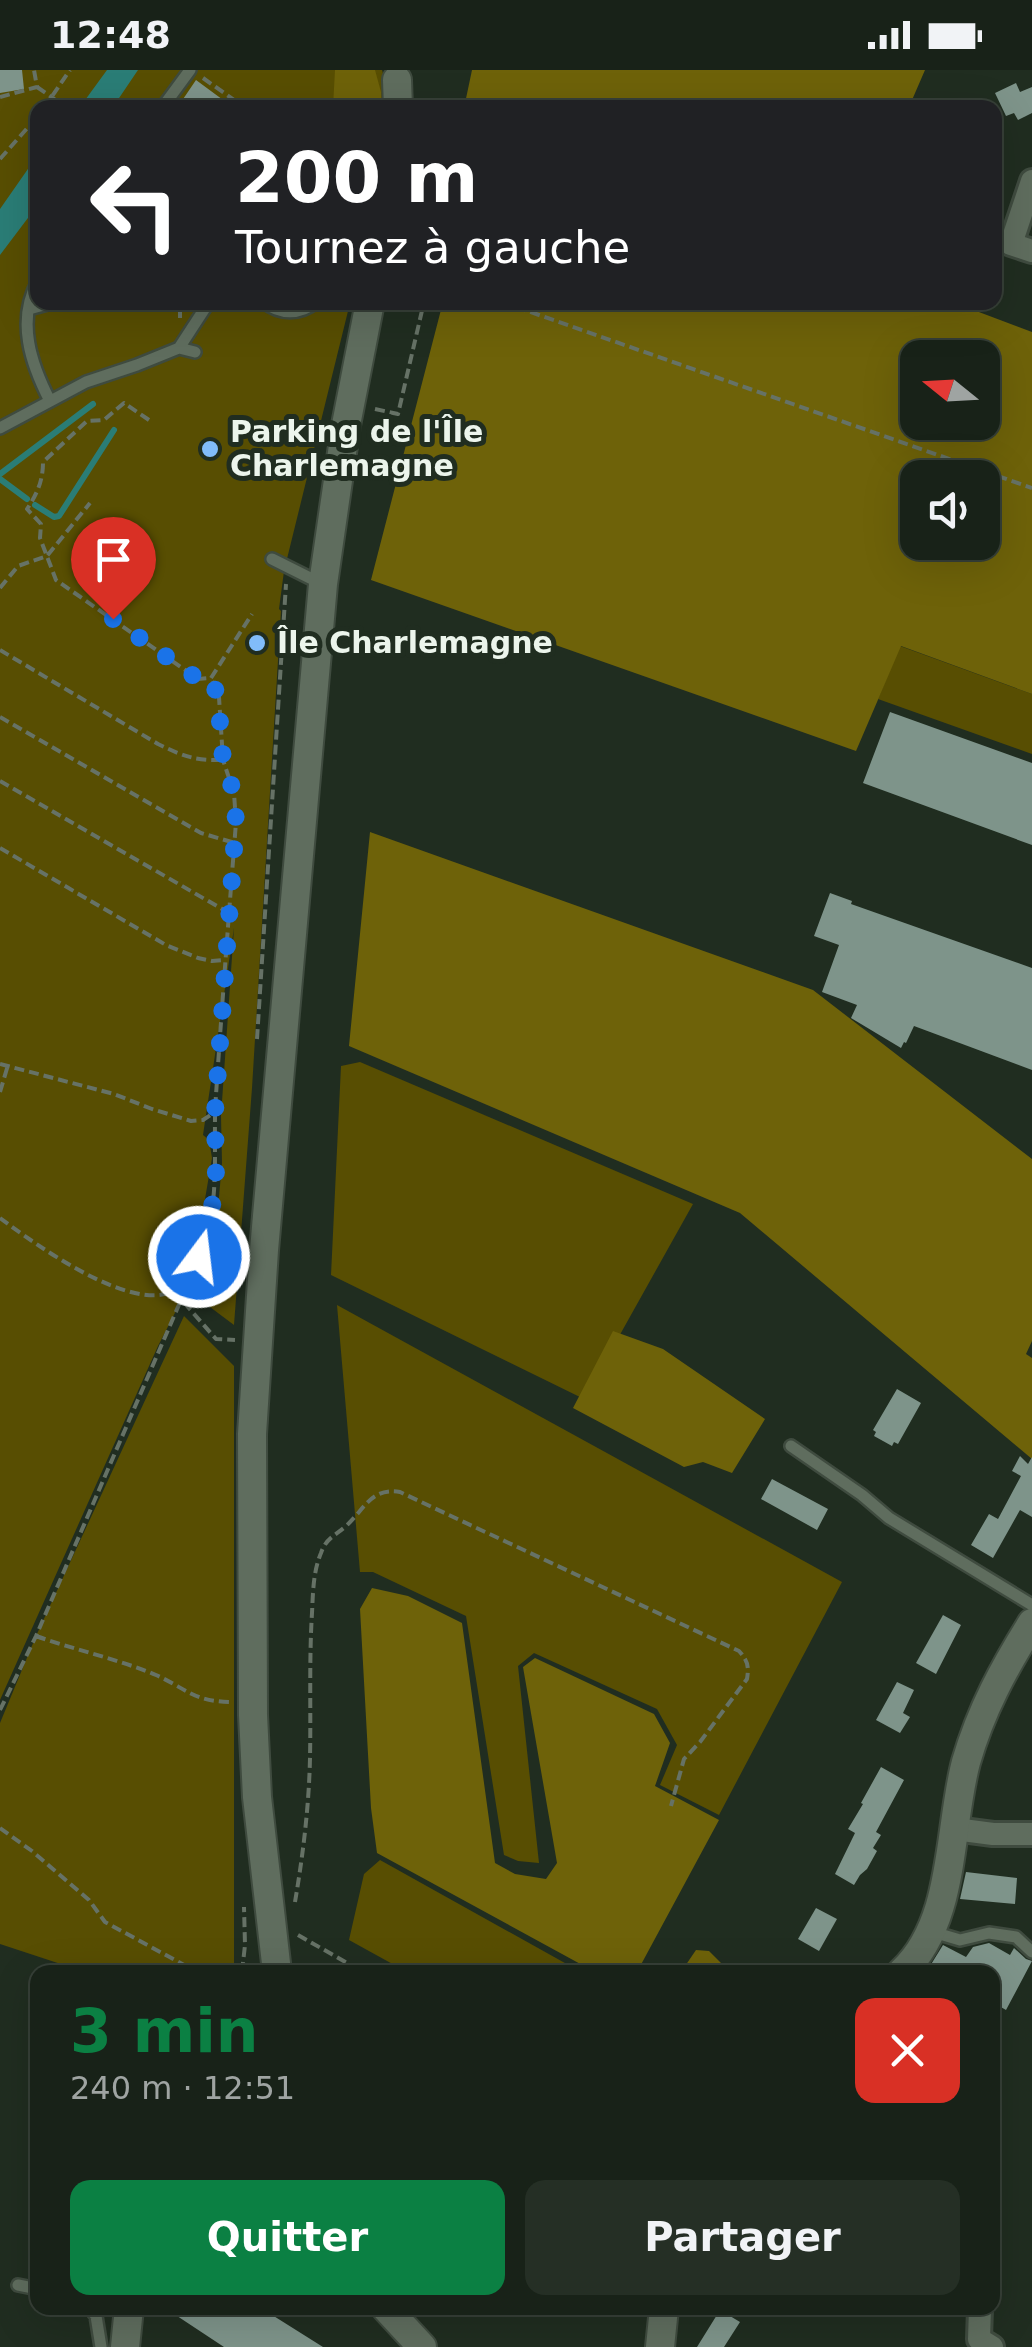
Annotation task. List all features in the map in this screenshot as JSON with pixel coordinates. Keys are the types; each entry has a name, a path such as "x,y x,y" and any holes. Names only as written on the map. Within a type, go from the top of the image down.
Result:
{"street":[{"path":"1032,182 1011,244 1032,251"},
{"path":"277,1965 257,1797 252,1434 264,1250 322,584 368,310"},
{"path":"910,1965 917,1959 940,1906 965,1767 979,1723 999,1676 1032,1623"},
{"path":"954,1829 1032,1834"},
{"path":"124,2347 128,2315"},
{"path":"392,2315 422,2347"},
{"path":"660,2347 663,2315"},
{"path":"980,2315 979,2339 992,2347"}],"lane":[{"path":"168,100 190,70"},
{"path":"30,303 28,337 33,367 50,401"},
{"path":"0,428 86,382 178,348 204,310"},
{"path":"278,310 302,310"},
{"path":"178,348 196,352"},
{"path":"272,559 322,584"},
{"path":"791,1446 888,1518 1032,1605"},
{"path":"929,1931 960,1940 989,1933 1016,1937 1032,1952"},
{"path":"18,2285 30,2287"},
{"path":"95,2315 101,2347"}],"path":[{"path":"34,70 37,86 55,100"},
{"path":"49,100 70,70"},
{"path":"190,70 234,100"},
{"path":"0,97 37,86"},
{"path":"0,159 30,125"},
{"path":"398,414 422,310"},
{"path":"525,310 1032,488"},
{"path":"149,420 124,403 104,420 87,421 43,462 43,478 27,509 41,524 40,538 56,580 198,679 211,678"},
{"path":"0,588 18,566 46,556 90,503"},
{"path":"211,678 252,614"},
{"path":"0,650 158,744 201,761 223,760"},
{"path":"0,1218 96,1280 139,1294 174,1291 199,1257 216,1179 215,1112 236,822 234,793 223,760 218,697 211,678"},
{"path":"0,717 201,833 234,843"},
{"path":"0,781 229,913"},
{"path":"0,848 166,945 198,958 225,960"},
{"path":"0,1064 114,1094 191,1121 203,1120 215,1112"},
{"path":"0,1092 8,1066"},
{"path":"174,1291 216,1338 240,1340"},
{"path":"0,1710 36,1636 181,1300"},
{"path":"292,1916 301,1866 310,1764 314,1579 327,1539 344,1528 380,1492 400,1492 739,1652 747,1660 747,1679 684,1759 671,1806"},
{"path":"36,1636 157,1676 188,1694 236,1702"},
{"path":"0,1828 88,1900 105,1922 185,1965"},
{"path":"290,1933 350,1965"}],"shaded area":[{"path":"0,70 382,70 386,100 30,100 30,310 348,310 284,571 279,609 252,1088 234,1325 190,1292 213,1246 218,1208 234,928 203,1135 209,1140 212,1158 197,1246 184,1268 179,1305 0,1700"},
{"path":"335,70 375,70 381,100 333,100"},
{"path":"472,70 925,70 912,100 466,100"},
{"path":"441,310 974,310 1032,332 1032,694 901,646 856,751 371,580"},
{"path":"900,646 1032,694 1032,754 878,699"},
{"path":"370,832 813,990 1032,1159 1032,1341 1026,1354 1032,1358 1032,1459 740,1213 349,1046"},
{"path":"360,1062 693,1204 584,1399 331,1275 341,1066"},
{"path":"337,1305 842,1582 719,1815 660,1785 677,1745 657,1709 534,1653 518,1666 539,1863 504,1855 466,1616 373,1572 360,1572"},
{"path":"184,1316 234,1366 234,1965 64,1965 0,1944 0,1723 36,1636"},
{"path":"613,1331 663,1349 765,1419 732,1473 703,1462 684,1467 573,1408"},
{"path":"372,1588 408,1596 462,1623 495,1863 515,1874 546,1879 557,1863 523,1667 535,1658 654,1714 670,1743 655,1786 719,1820 641,1965 582,1965 377,1853 360,1609"},
{"path":"380,1860 568,1965 394,1965 349,1940 364,1874"},
{"path":"696,1950 709,1951 723,1965 686,1965"}],"water":[{"path":"107,70 138,70 118,100 85,100"},
{"path":"30,166 30,215 0,255 0,209"}],"building":[{"path":"0,70 22,70 24,89 0,93"},
{"path":"196,80 223,100 182,100"},
{"path":"1016,83 1020,92 1032,87 1032,113 1018,120 1014,113 1006,116 1002,100 995,93"},
{"path":"890,712 1032,763 1032,845 863,783"},
{"path":"830,893 852,901 851,904 1032,968 1032,1070 914,1026 901,1048 851,1018 857,1005 822,992 839,945 814,936"},
{"path":"897,1389 921,1403 898,1444 894,1442 892,1446 874,1436 873,1430"},
{"path":"1020,1456 1028,1464 1032,1457 1032,1517 1020,1510 993,1558 971,1545 989,1514 998,1519 1021,1476 1012,1471"},
{"path":"772,1479 828,1509 817,1530 761,1499"},
{"path":"943,1615 961,1625 936,1674 916,1663"},
{"path":"897,1682 914,1690 903,1713 910,1717 900,1733 876,1720"},
{"path":"881,1767 904,1780 876,1832 881,1835 873,1848 877,1851 854,1885 835,1874 855,1833 848,1829"},
{"path":"966,1872 1017,1878 1015,1904 960,1899"},
{"path":"816,1908 837,1919 819,1951 798,1939"},
{"path":"989,1943 1010,1955 1014,1948 1032,1961 1006,2010 1000,2007 1000,1965 931,1965 943,1945 966,1957 973,1947"},
{"path":"176,2315 272,2315 323,2347 224,2347"},
{"path":"717,2315 728,2315 740,2322 724,2347 697,2347"}],"waterway":[{"path":"0,474 93,404"},
{"path":"35,505 59,516 114,430"},
{"path":"0,479 27,499"}],"place":[{"name":"Parking de l'Île Charlemagne","path":"210,449"},
{"name":"Île Charlemagne","path":"257,643"}],"route":[{"path":"113,619 198,679 211,678 218,697 223,760 234,793 236,822 215,1112 216,1179 199,1257"}]}
